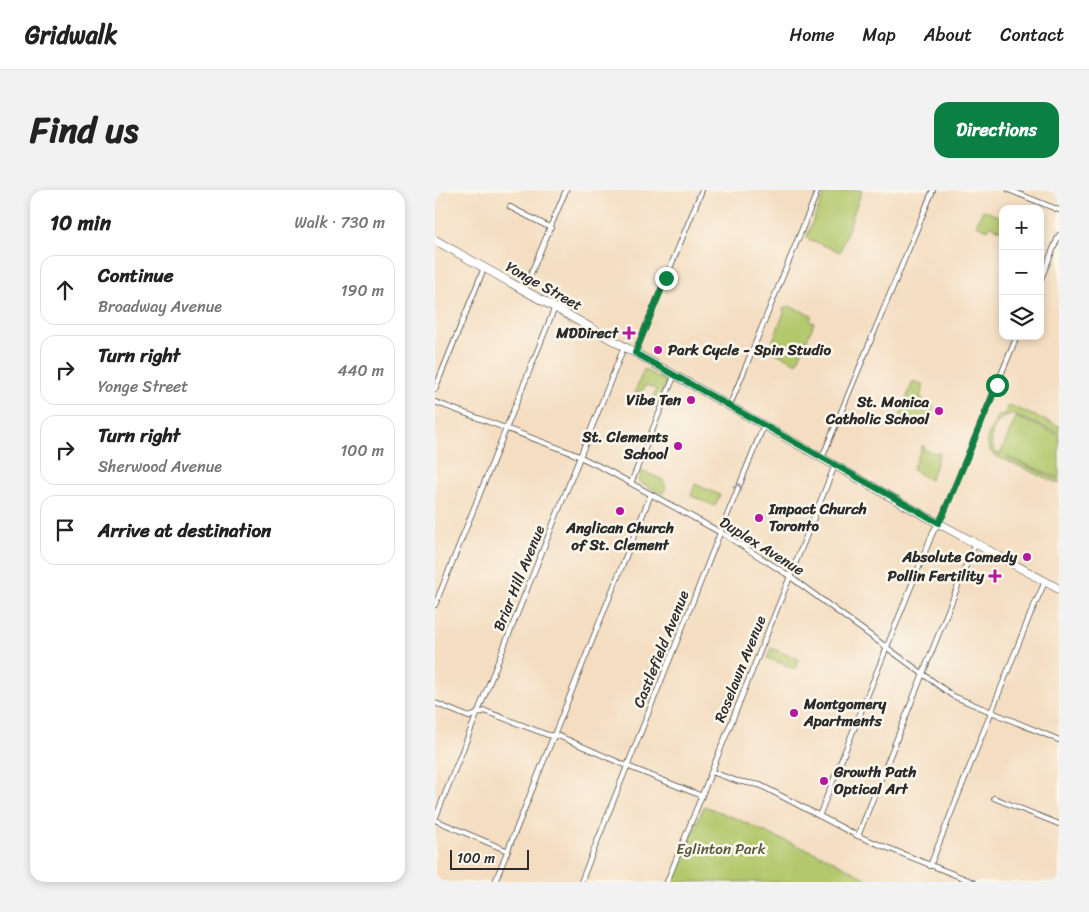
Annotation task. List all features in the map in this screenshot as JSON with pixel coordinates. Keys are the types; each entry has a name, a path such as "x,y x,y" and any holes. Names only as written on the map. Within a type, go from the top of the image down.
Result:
{"main road":[{"name":"Yonge Street","path":"435,240 1059,589"}],"street":[{"path":"524,290 566,190"},
{"path":"635,353 702,190"},
{"path":"730,405 818,190"},
{"path":"822,458 933,190"},
{"path":"1009,190 1059,210"},
{"path":"510,207 551,228"},
{"path":"1044,271 1059,235"},
{"path":"435,389 484,268"},
{"path":"435,606 555,307"},
{"path":"819,816 930,540 947,507 1015,340"},
{"name":"Briar Hill Avenue","path":"435,820 625,347"},
{"path":"631,483 675,374"},
{"name":"Duplex Avenue","path":"435,402 581,456 631,483 720,533 790,577 953,696 1059,740"},
{"name":"Castlefield Avenue","path":"581,882 764,425"},
{"name":"Roselawn Avenue","path":"667,882 835,465"},
{"path":"495,882 651,494"},
{"path":"858,836 975,543"},
{"path":"930,866 1045,582"},
{"path":"435,703 469,717 485,711 547,735 559,736 702,796"},
{"path":"712,772 730,779 760,785 858,836 973,882"},
{"path":"994,798 1059,824"},
{"path":"435,820 508,851"}],"green space":[{"path":"826,190 862,190 840,252 806,238"},
{"path":"983,210 999,216 999,229 990,226 988,230 976,225"},
{"path":"789,306 812,315 810,321 814,323 797,363 769,350 784,313 783,309"},
{"path":"644,369 666,382 659,399 653,396 656,389 646,385 640,394 635,392"},
{"path":"913,381 924,386 920,397 923,398 922,401 934,407 929,417 926,416 922,426 900,415"},
{"path":"1009,405 1059,426 1059,433 1012,414 1001,419 994,429 992,441 995,452 1000,454 1016,417 1059,435 1059,478 1007,457 1059,480 1059,484 994,455 989,449 987,438 996,418 1006,412"},
{"path":"923,445 924,449 933,453 940,453 930,480 912,470"},
{"path":"642,471 663,480 666,488 662,494 639,482"},
{"path":"695,484 720,495 715,506 691,496"},
{"path":"771,648 799,659 795,669 767,658"},
{"name":"Eglinton Park","path":"704,806 826,857 873,882 672,882"}],"place":[{"name":"MDDirect","path":"629,333"},
{"name":"Park Cycle - Spin Studio","path":"658,350"},
{"name":"Vibe Ten","path":"691,400"},
{"name":"St. Monica Catholic School","path":"939,411"},
{"name":"St. Clements School","path":"678,446"},
{"name":"Anglican Church of St. Clement","path":"620,511"},
{"name":"Impact Church Toronto","path":"759,518"},
{"name":"Absolute Comedy","path":"1027,557"},
{"name":"Pollin Fertility","path":"995,576"},
{"name":"Montgomery Apartments","path":"794,713"},
{"name":"Growth Path Optical Art","path":"824,781"}],"route":[{"path":"666,278 635,353 939,523 997,385"}]}
